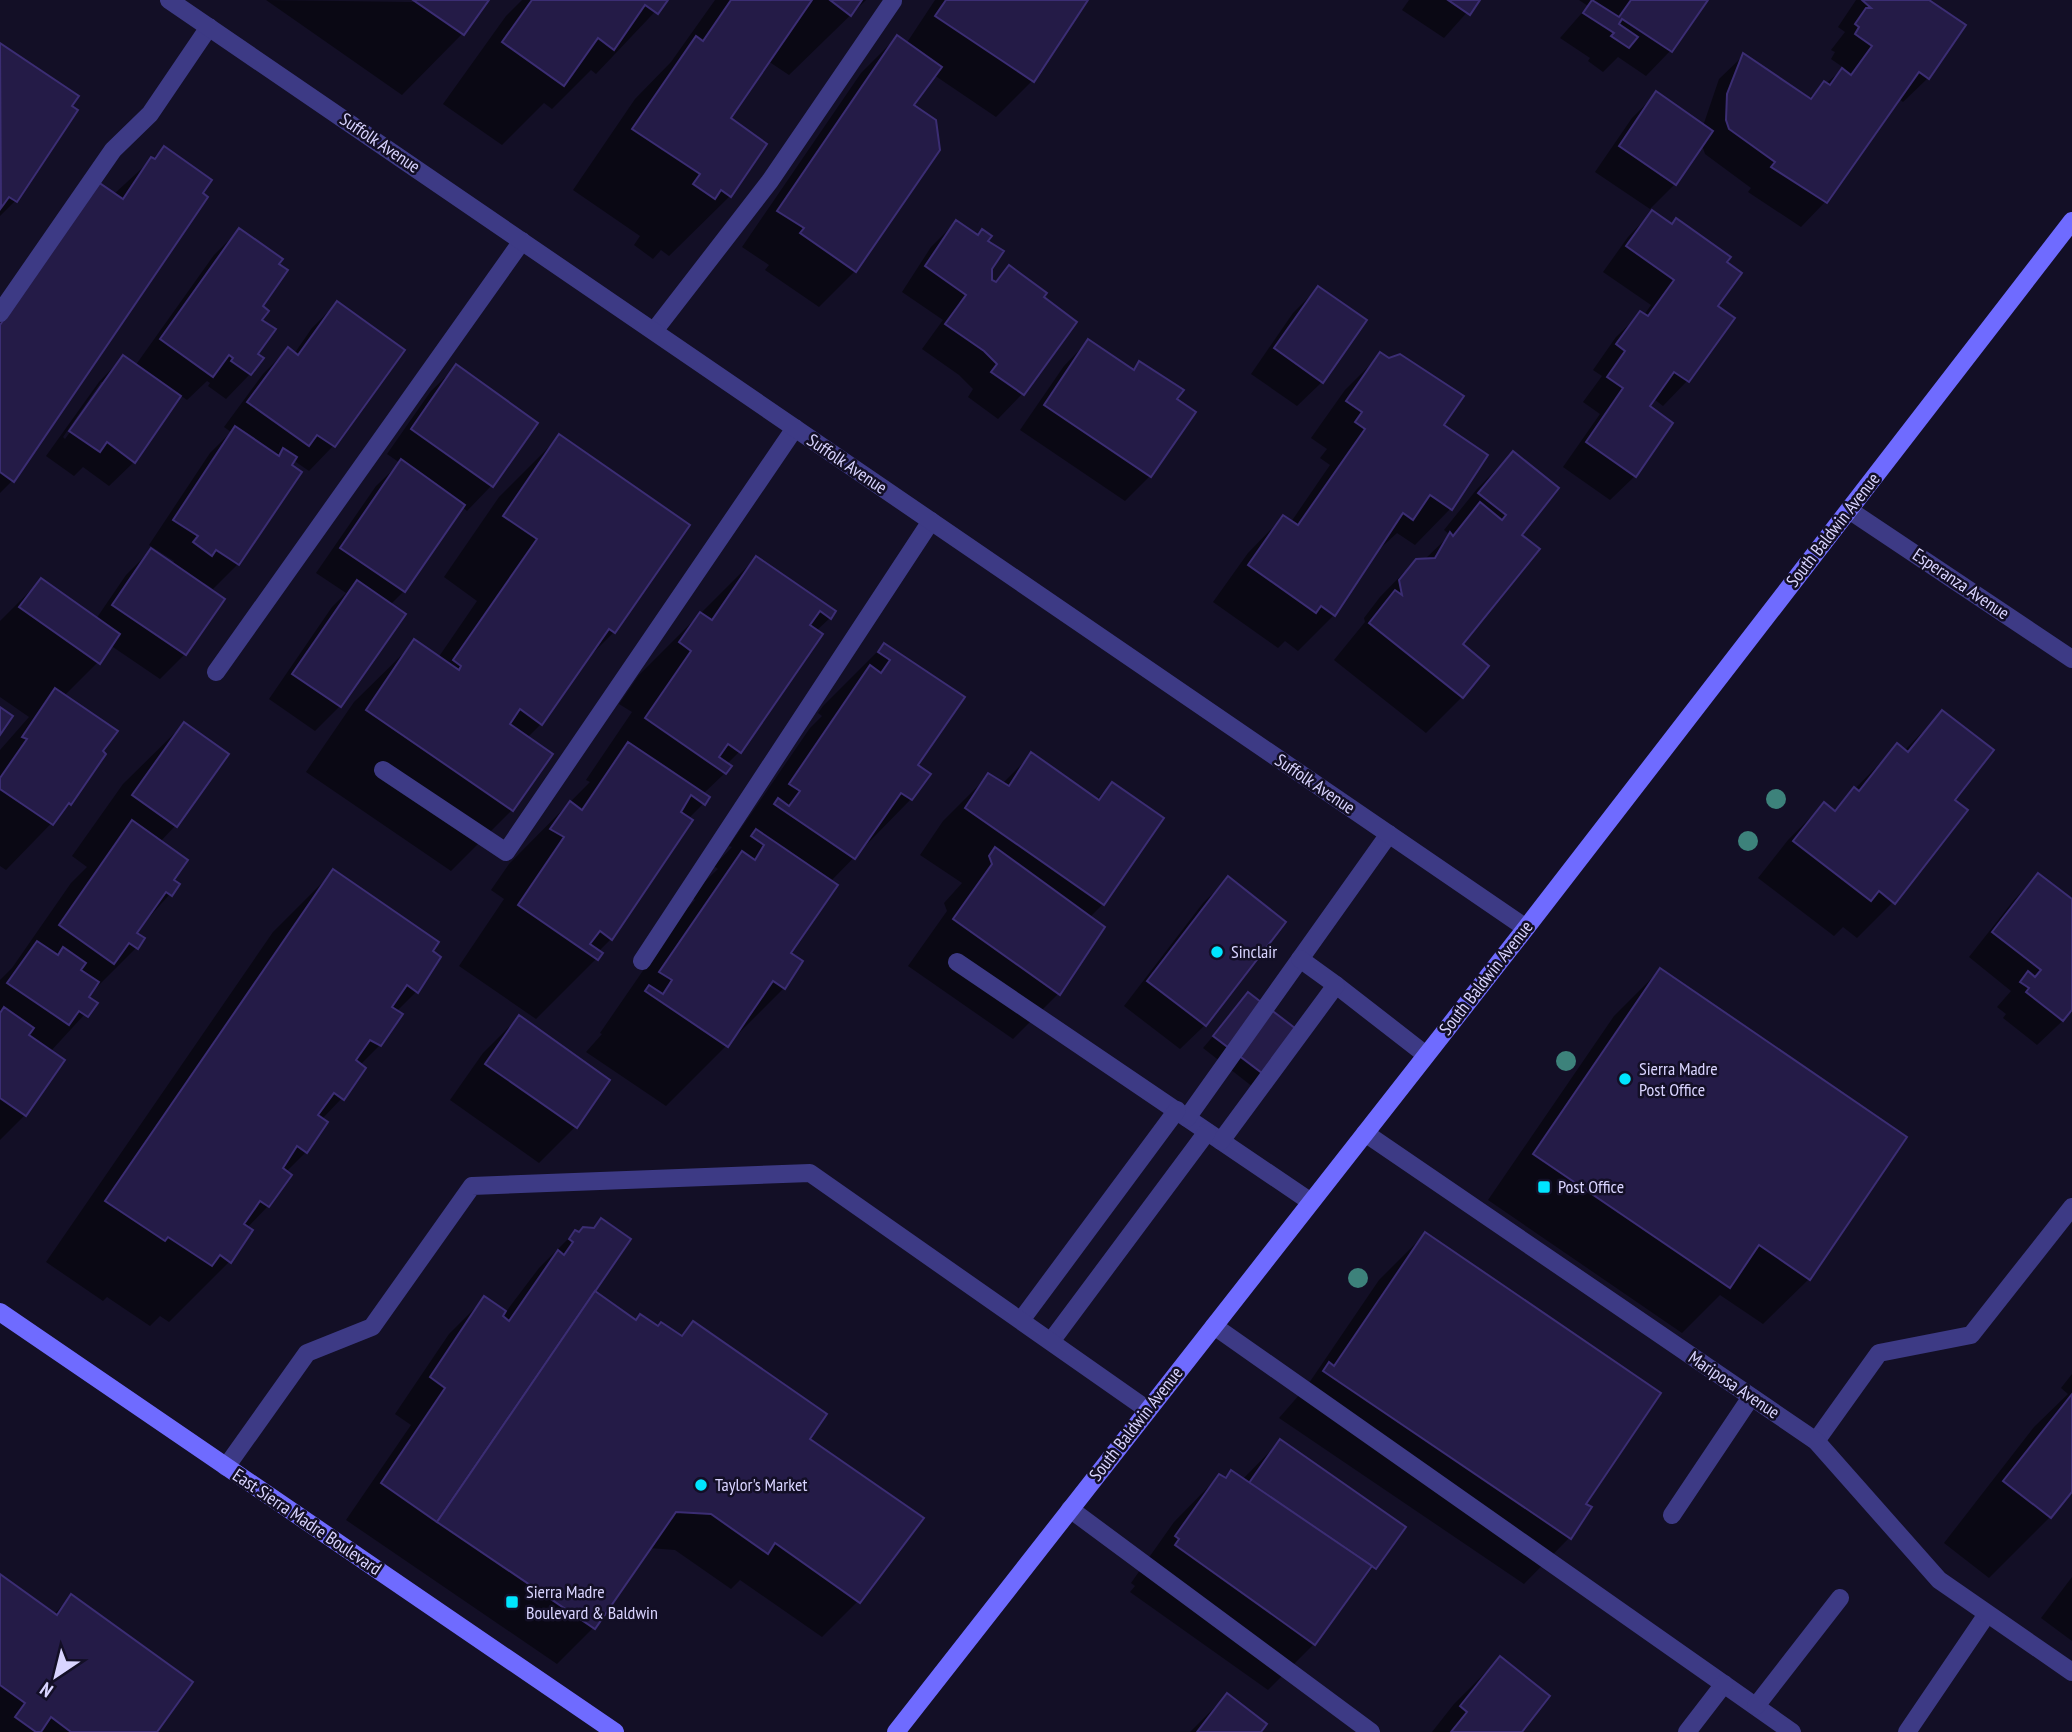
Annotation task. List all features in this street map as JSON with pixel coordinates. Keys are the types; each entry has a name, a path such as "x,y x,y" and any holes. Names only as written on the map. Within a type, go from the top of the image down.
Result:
{"street":[{"name":"Suffolk Avenue","path":"169,0 1526,928"},
{"path":"654,331 770,181 893,1"},
{"path":"0,313 113,150 150,114 209,27"},
{"name":"South Baldwin Avenue","path":"896,1732 1526,928 2072,221"},
{"path":"216,672 522,241"},
{"path":"383,770 506,852 794,428"},
{"name":"Esperanza Avenue","path":"1849,510 2072,659"},
{"path":"642,961 931,521"},
{"path":"1022,1319 1300,959 1389,834"},
{"path":"1300,959 1426,1055"},
{"path":"957,962 1311,1202"},
{"path":"1052,1340 1336,985"},
{"name":"Mariposa Avenue","path":"1365,1133 1816,1441 1939,1580 2072,1672"},
{"path":"226,1467 307,1353 372,1327 472,1186 810,1173 1052,1340 1148,1410"},
{"path":"1816,1441 1879,1353 1971,1335 2072,1207"},
{"name":"East Sierra Madre Boulevard","path":"0,1312 615,1732"},
{"path":"1214,1326 1792,1732"},
{"path":"1672,1515 1751,1397"},
{"path":"1070,1509 1371,1732"},
{"path":"1756,1706 1840,1598"},
{"path":"1907,1732 1987,1614"},
{"path":"1688,1732 1724,1684"}],"building":[{"path":"413,0 489,0 464,35"},
{"path":"532,0 668,0 658,14 645,5 614,50 598,38 564,86 502,42"},
{"path":"731,0 812,0 731,118 767,144 731,197 721,190 715,199 693,184 700,174 632,129 696,36 703,41"},
{"path":"830,0 862,0 851,16"},
{"path":"946,0 1088,0 1034,82 935,16"},
{"path":"1448,0 1480,0 1470,15"},
{"path":"1592,0 1619,17 1631,0 1708,0 1672,52 1622,19 1619,24 1638,37 1629,48 1611,36 1614,33 1583,13"},
{"path":"1862,0 1929,0 1966,25 1929,79 1919,72 1827,203 1771,167 1775,162 1729,129 1726,120 1727,94 1743,53 1811,99 1824,81 1830,85 1842,68 1851,75 1872,46 1855,34 1859,27 1855,24 1866,8 1871,8"},
{"path":"897,35 942,67 914,105 936,120 940,150 856,272 800,233 804,228 777,211"},
{"path":"0,43 79,96 72,106 78,110 17,202 9,197 1,208"},
{"path":"1656,91 1713,131 1676,185 1619,146"},
{"path":"164,146 212,180 203,193 208,197 14,482 0,472 0,325 98,182 123,199 151,157 155,159"},
{"path":"1652,210 1672,224 1676,218 1731,257 1727,262 1742,273 1718,306 1735,318 1689,382 1674,372 1650,406 1673,423 1636,477 1586,442 1623,388 1607,377 1625,351 1616,344 1640,311 1648,316 1674,280 1626,246"},
{"path":"956,220 978,235 982,229 992,236 988,241 1004,251 992,269 992,280 996,282 1009,265 1047,293 1044,297 1077,322 1024,395 991,372 997,364 984,351 945,324 966,295 925,266"},
{"path":"239,228 283,259 279,264 288,270 263,306 269,311 262,320 276,329 258,354 264,358 251,375 231,361 233,358 229,355 213,377 160,339"},
{"path":"1318,286 1367,320 1323,383 1274,348"},
{"path":"337,301 405,350 335,447 317,435 309,446 247,402 288,347 298,355"},
{"path":"1088,339 1134,370 1139,361 1184,390 1177,399 1196,412 1151,477 1044,405"},
{"path":"1380,352 1389,358 1400,354 1464,396 1444,425 1488,455 1452,510 1430,495 1413,520 1403,513 1335,616 1321,606 1316,613 1248,565 1283,515 1298,525 1365,429 1355,422 1362,412 1346,401"},
{"path":"123,355 181,396 135,463 107,442 100,452 69,431"},
{"path":"456,364 538,423 493,487 411,429"},
{"path":"235,426 279,456 283,448 297,457 292,465 302,472 239,565 216,550 212,556 193,542 198,536 173,520"},
{"path":"559,434 690,525 615,633 609,629 542,725 520,709 510,724 553,754 513,811 366,710 414,639 459,670 461,666 453,660 537,539 503,516"},
{"path":"1513,451 1559,488 1522,535 1540,549 1463,644 1489,666 1463,698 1369,623 1395,590 1402,595 1399,580 1416,559 1435,558 1450,532 1453,536 1480,502 1502,520 1506,515 1478,493"},
{"path":"401,459 465,505 405,592 340,548"},
{"path":"151,548 225,599 186,655 112,605"},
{"path":"756,556 836,611 831,619 820,611 810,625 823,634 741,753 728,744 719,757 732,766 726,774 645,718 691,651 679,642 700,612 712,620"},
{"path":"41,578 120,634 100,664 19,607"},
{"path":"357,580 406,614 341,707 292,674"},
{"path":"884,643 965,697 918,765 931,774 912,800 901,793 855,859 774,804 778,798 789,806 800,791 789,784 870,665 881,673 890,660 878,652"},
{"path":"55,688 118,731 103,751 106,754 71,805 69,803 53,825 0,789 0,778 27,739 22,737"},
{"path":"0,707 13,716 0,735"},
{"path":"1942,710 1994,750 1955,800 1968,810 1895,904 1879,891 1871,901 1793,841 1824,802 1835,811 1854,787 1859,791 1897,743 1908,752"},
{"path":"184,722 229,754 177,827 132,795"},
{"path":"628,742 710,797 705,805 691,795 681,812 693,820 612,940 600,931 590,944 603,953 598,960 518,905 564,837 550,829 570,801 582,810"},
{"path":"1031,752 1099,800 1112,782 1164,818 1104,905 965,808 988,773 1009,786"},
{"path":"132,820 188,860 174,880 180,884 172,896 166,892 137,933 145,938 138,949 129,943 114,964 59,925"},
{"path":"756,829 838,885 791,953 803,961 785,989 773,981 728,1047 645,991 649,985 663,994 672,980 659,972 742,851 755,860 764,845 751,836"},
{"path":"995,847 1105,927 1060,995 953,919 992,864 989,856"},
{"path":"333,869 439,942 433,951 441,957 418,993 407,985 392,1007 403,1014 381,1046 370,1040 356,1060 366,1068 344,1100 334,1093 318,1115 328,1122 307,1153 297,1146 283,1168 292,1175 269,1207 260,1201 244,1224 253,1230 231,1263 220,1255 212,1266 168,1237 165,1241 105,1201"},
{"path":"2038,873 2072,899 2072,1010 2063,1021 2026,992 2029,988 2020,982 2028,971 2035,977 2041,970 1992,932"},
{"name":"Sinclair","path":"1228,876 1286,922 1206,1026 1147,981"},
{"path":"37,941 58,955 63,947 86,963 81,970 99,982 89,997 98,1003 88,1017 79,1011 69,1025 7,983"},
{"path":"1660,968 1907,1137 1810,1280 1759,1245 1730,1288 1533,1154"},
{"name":"Sinclair","path":"1248,992 1300,1032 1266,1076 1213,1036"},
{"path":"4,1007 34,1028 29,1035 65,1060 26,1116 0,1098 0,1013"},
{"path":"519,1015 610,1080 577,1128 485,1064"},
{"path":"601,1218 631,1239 437,1522 381,1483 445,1388 430,1377 484,1296 506,1311 503,1316 509,1321 558,1250 564,1255 573,1242 569,1239 575,1230 579,1232 583,1227 594,1228"},
{"path":"1425,1232 1661,1393 1586,1504 1592,1507 1571,1539 1323,1371 1329,1362 1334,1366"},
{"path":"595,1291 636,1320 640,1314 658,1326 661,1322 682,1336 693,1321 827,1414 810,1439 924,1518 860,1603 775,1543 768,1554 711,1514 676,1512 595,1629 437,1522"},
{"path":"2072,1394 2072,1492 2051,1518 2003,1481"},
{"path":"1280,1439 1406,1527 1376,1569 1249,1483"},
{"path":"1231,1470 1372,1566 1315,1645 1175,1545 1179,1539 1175,1536 1219,1474 1226,1478"},
{"path":"0,1574 57,1615 71,1594 193,1682 157,1732 71,1732 51,1717 41,1732 36,1732 15,1717 25,1703 0,1685"},
{"path":"1500,1656 1550,1696 1522,1732 1451,1732 1467,1712 1460,1706"},
{"path":"1227,1693 1267,1724 1261,1732 1197,1732"}],"place":[{"name":"Sinclair","path":"1217,952"},
{"name":"Sierra Madre Post Office","path":"1625,1079"},
{"name":"Post Office","path":"1544,1187"},
{"name":"Taylor's Market","path":"701,1485"},
{"name":"Sierra Madre Boulevard & Baldwin","path":"512,1602"}]}
